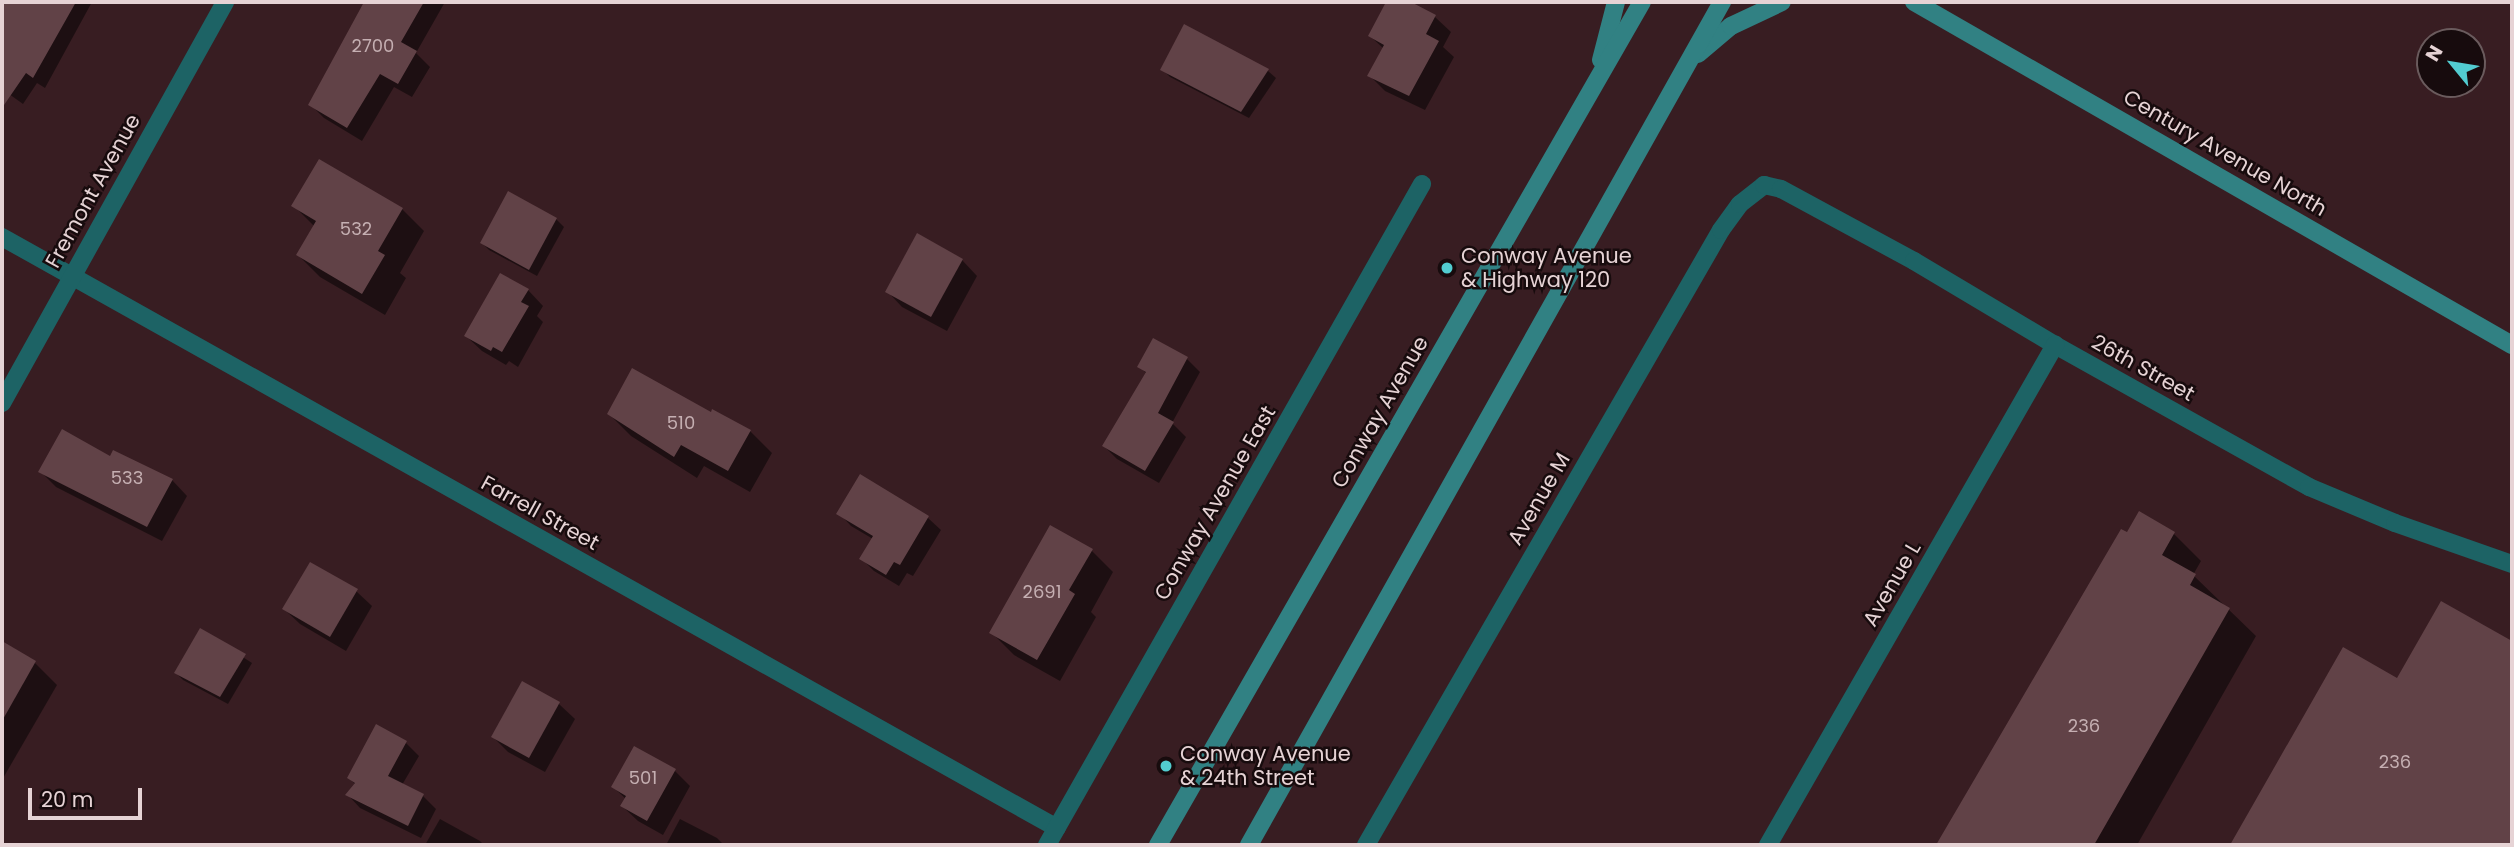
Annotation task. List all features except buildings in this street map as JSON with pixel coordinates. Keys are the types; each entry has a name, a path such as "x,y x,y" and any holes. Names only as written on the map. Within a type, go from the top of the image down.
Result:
{"street":[{"name":"Fremont Avenue","path":"2,403 225,2"},
{"path":"1596,80 1616,2"},
{"name":"Conway Avenue","path":"1159,845 1642,2"},
{"path":"1250,845 1722,2"},
{"path":"1685,65 1731,26 1782,2"},
{"name":"Century Avenue North","path":"1914,2 2512,345"},
{"name":"Conway Avenue East","path":"1047,845 1422,184"},
{"name":"26th Street","path":"1764,186 1781,189 1914,261 2055,345 2308,487 2395,523 2512,564"},
{"name":"Avenue M","path":"1366,845 1721,230 1740,204 1764,186"},
{"name":"Farrell Street","path":"2,237 1057,828"},
{"name":"Avenue L","path":"1768,845 2055,345"}],"place":[{"name":"Conway Avenue & Highway 120","path":"1447,268"},
{"name":"Conway Avenue & 24th Street","path":"1166,766"}]}
